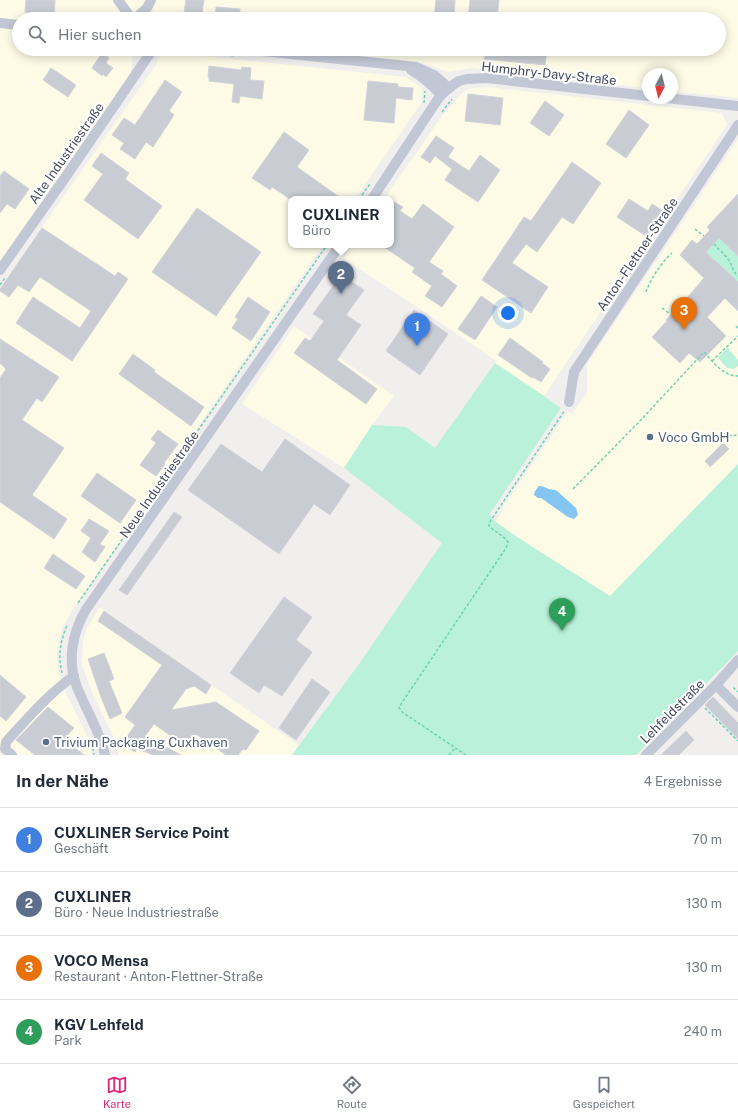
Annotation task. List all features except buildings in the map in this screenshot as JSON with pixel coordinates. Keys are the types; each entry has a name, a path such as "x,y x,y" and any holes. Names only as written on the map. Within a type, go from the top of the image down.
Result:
{"street":[{"path":"118,0 127,12"},
{"path":"142,12 147,8 151,0"},
{"path":"0,23 12,24"},
{"name":"Alte Industriestraße","path":"0,270 148,56"},
{"path":"307,56 416,67 434,75 449,88"},
{"path":"374,196 441,96 434,87 420,75 401,66"},
{"name":"Humphry-Davy-Straße","path":"441,96 459,81 487,78 642,95"},
{"path":"678,99 738,106"},
{"name":"Anton-Flettner-Straße","path":"567,406 574,372 738,126"},
{"name":"Neue Industriestraße","path":"105,755 99,733 77,687 74,676 72,666 72,650 78,626 85,611 338,248"},
{"name":"Lehfeldstraße","path":"646,755 716,686 738,660"},
{"path":"12,755 5,749 6,742 43,702 74,676"},
{"path":"716,686 738,707"}],"path":[{"path":"423,107 425,86"},
{"path":"694,229 704,236"},
{"path":"714,244 727,257 733,271 738,276"},
{"path":"646,292 649,283 666,258 672,253"},
{"path":"662,308 670,314"},
{"path":"712,361 738,336"},
{"path":"573,489 639,422 704,352 725,373 730,376 738,376"},
{"path":"466,755 405,714 399,707 506,548 508,542 506,538 489,526 489,523 567,406"},
{"path":"724,434 733,436 738,434"},
{"path":"703,705 738,741"},
{"path":"449,755 456,748"}],"shaded area":[{"path":"0,0 738,0 738,98 678,92 678,68 642,68 642,87 473,68 448,72 419,62 363,56 726,56 726,12 12,12 12,56 133,56 131,73 0,261"},
{"path":"203,56 406,77 422,88 422,102 357,196 288,196 288,248 321,248 71,612 62,629 57,653 59,673 64,689 90,742 92,755 0,755 0,287 156,65 158,57"},
{"path":"487,87 722,113 727,125 544,396 495,363 496,361 450,329 343,258 350,248 394,248 394,196 386,196 442,116 460,95 473,88"},
{"path":"738,139 738,464 610,596 496,522 503,507 568,411 572,414 587,393 587,364"},
{"path":"294,326 394,396 372,425 344,468 242,404"},
{"path":"100,607 299,745 292,755 119,755 116,742 94,697 82,665 83,640 87,628"}],"green space":[{"path":"719,238 738,256 738,282 706,252"},
{"path":"728,347 738,360 738,366 734,369 727,368 718,358"},
{"path":"495,363 561,408 489,515 496,522 520,539 610,596 738,464 738,651 636,755 292,755 359,664 442,543 344,468 372,425 406,427 435,448"}],"water":[{"path":"539,486 557,491 576,508 578,515 574,519 568,517 541,498 538,498 534,495"}],"place":[{"name":"CUXLINER","path":"341,294"},
{"name":"VOCO Mensa","path":"684,330"},
{"name":"CUXLINER Service Point","path":"417,346"},
{"name":"Voco GmbH","path":"650,437"},
{"name":"KGV Lehfeld","path":"562,631"},
{"name":"Trivium Packaging Cuxhaven","path":"46,742"}]}
